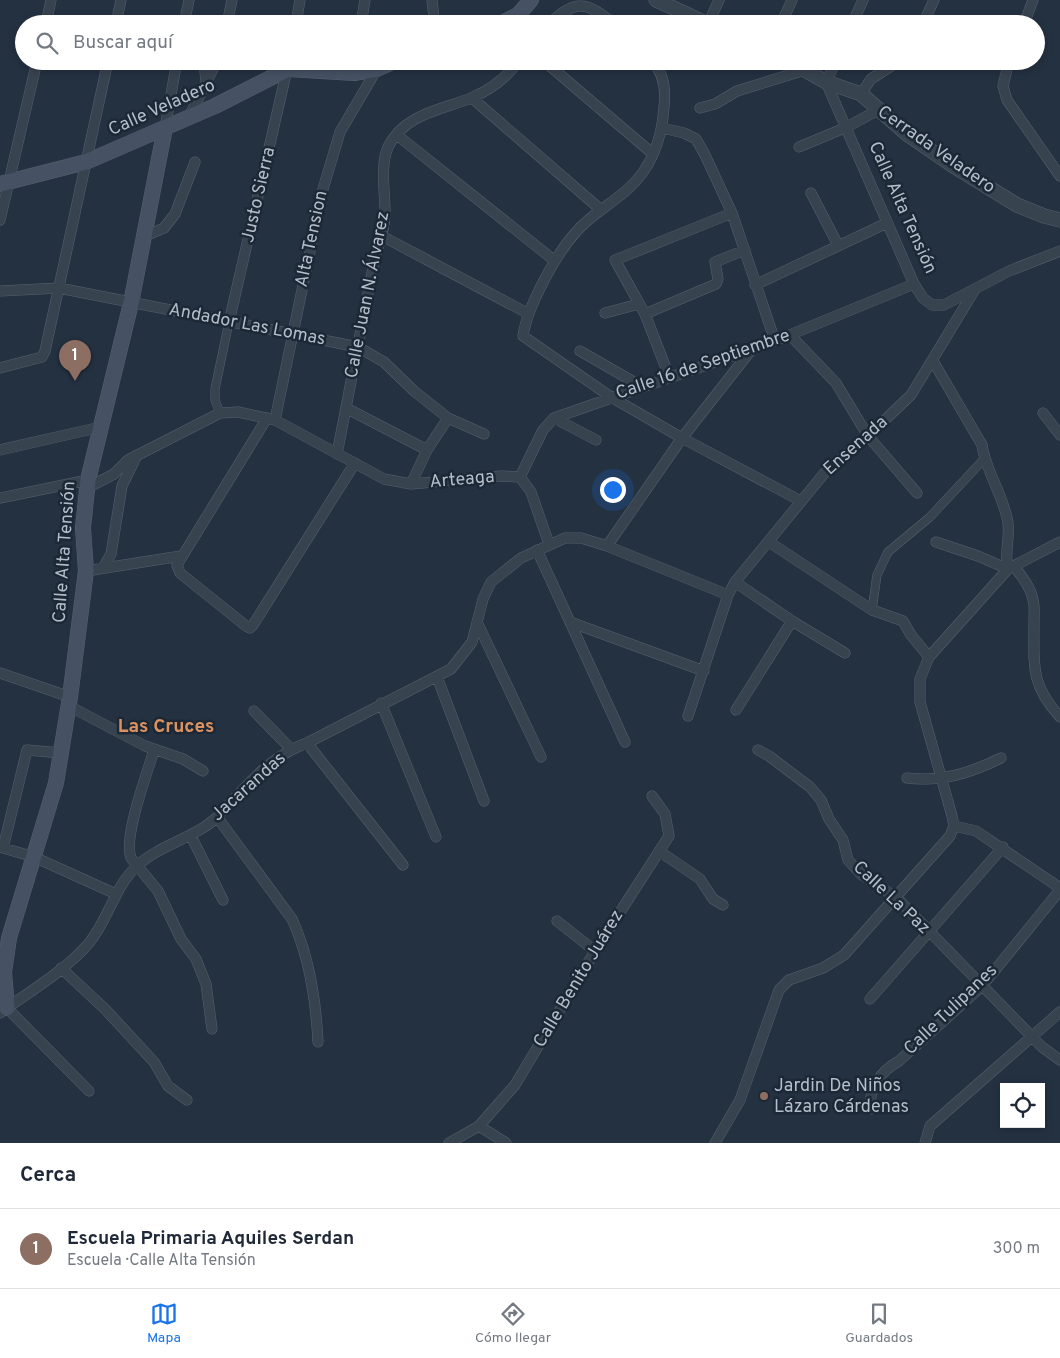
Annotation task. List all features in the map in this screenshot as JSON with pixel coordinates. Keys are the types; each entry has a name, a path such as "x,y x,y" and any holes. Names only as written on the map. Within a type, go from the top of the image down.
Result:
{"main road":[{"path":"518,15 531,0"},
{"name":"Calle Veladero","path":"4,183 86,162 189,117 279,70"},
{"name":"Calle Veladero","path":"330,70 354,73 365,70"},
{"name":"Calle Alta Tensión","path":"3,1011 4,972 9,938 56,783 70,701 86,571 83,528 87,484 131,303 165,128"}],"street":[{"path":"48,15 51,0"},
{"path":"118,15 121,0"},
{"path":"186,15 189,0"},
{"path":"228,15 232,0"},
{"path":"298,15 300,0"},
{"path":"362,15 365,0"},
{"path":"432,0 434,15"},
{"path":"555,15 562,6 573,0 596,2 607,15"},
{"path":"656,0 688,15"},
{"path":"712,15 719,0"},
{"path":"785,15 792,0"},
{"path":"856,15 863,0"},
{"path":"926,15 934,0"},
{"path":"1027,15 1033,0"},
{"path":"0,220 4,183 35,70"},
{"path":"0,368 42,357 59,288 106,70"},
{"path":"165,128 175,70"},
{"path":"205,70 206,82"},
{"path":"189,117 206,82 214,70"},
{"name":"Justo Sierra","path":"229,322 288,70"},
{"name":"Alta Tension","path":"271,419 293,333 323,189 340,132 383,70"},
{"name":"Calle Juan N. Álvarez","path":"338,454 376,257 382,236 385,214 384,160 389,147 409,122 472,98 506,77 512,70"},
{"path":"555,70 653,154"},
{"path":"658,70 663,78 665,101 662,128 653,154 644,171 628,189 600,209 576,232 555,261 529,314 523,336 526,340 611,397 682,438 801,501"},
{"path":"700,108 715,104 737,91 805,70"},
{"name":"Cerrada Veladero","path":"805,70 826,82 861,94 878,110 952,165 1016,205 1060,220"},
{"path":"826,82 832,70"},
{"path":"861,94 871,79 885,70"},
{"path":"1007,70 1003,86 1007,100 1060,176"},
{"name":"Calle Alta Tensión","path":"826,82 914,284 923,298 932,305 944,305 974,291 1009,270 1060,251"},
{"path":"472,98 600,209"},
{"path":"799,147 847,127 878,110"},
{"path":"662,128 684,133 696,139 732,213 775,341"},
{"path":"397,135 555,261"},
{"path":"143,237 164,228 175,214 195,162"},
{"path":"811,193 838,245"},
{"path":"669,376 645,314 615,260 732,213"},
{"path":"755,286 887,222"},
{"path":"382,236 529,314"},
{"path":"645,314 716,284 718,279 715,262 745,250"},
{"name":"Calle 16 de Septiembre","path":"554,418 669,376 775,341 914,284"},
{"name":"Andador Las Lomas","path":"0,291 59,288 358,347 384,362 414,391 448,418 484,434"},
{"name":"Ensenada","path":"688,716 728,595 735,582 827,470 868,436 911,394 934,361 974,291"},
{"path":"605,313 639,304"},
{"path":"0,498 87,484 114,474 128,460 220,412 215,400 215,389 229,322"},
{"path":"790,335 836,383 868,436 917,493"},
{"path":"607,546 682,438 752,349"},
{"path":"580,351 641,386"},
{"path":"934,361 982,445 984,459 1008,522 1005,550 1011,567 1028,585 1033,600 1034,667 1036,680 1045,700 1060,717"},
{"path":"346,408 427,450"},
{"name":"Arteaga","path":"220,412 238,412 271,419 384,480 411,484 501,476 520,477 531,492 549,544"},
{"path":"1043,413 1060,435"},
{"path":"411,484 427,450 448,418"},
{"path":"520,477 543,430 554,418 596,440"},
{"path":"271,419 179,561 180,573 250,628 355,463"},
{"path":"0,450 101,427"},
{"path":"103,568 111,554 122,486 137,455"},
{"path":"872,610 877,575 888,552 930,517 984,459"},
{"name":"Jacarandas","path":"3,1011 72,961 90,942 103,922 124,880 137,866 157,850 191,836 217,817 231,800 291,749 308,743 381,703 451,669 472,642 483,599 491,582 505,568 536,550 566,538 581,538 607,546 728,595"},
{"path":"769,542 872,610 903,621 911,635 929,657"},
{"path":"936,542 1011,567"},
{"path":"715,1143 740,1100 779,990 789,980 823,968 844,955 897,898 950,836 954,826 943,779 926,732 920,702 920,679 929,657 1011,567 1060,542"},
{"path":"536,550 625,742"},
{"path":"86,571 179,561"},
{"path":"735,582 792,621 845,653"},
{"path":"736,710 792,621"},
{"path":"477,622 541,757"},
{"path":"570,622 704,670"},
{"path":"0,673 70,701 154,750 183,759 203,771"},
{"path":"437,677 484,801"},
{"path":"381,703 436,837"},
{"path":"254,711 291,749"},
{"path":"308,743 403,864"},
{"path":"61,753 27,750 2,848 34,857 116,894"},
{"path":"154,750 129,836 128,852 158,892 181,940 196,959 206,984 212,1029"},
{"name":"Calle La Paz","path":"758,750 810,787 821,800 829,818 843,840 848,860 862,875 897,898 1046,1051 1060,1060"},
{"path":"907,778 943,779 1001,758"},
{"name":"Calle Benito Juárez","path":"449,1143 479,1126 515,1085 595,951 669,836 665,814 652,796"},
{"path":"217,817 292,919 298,931 312,988 318,1042"},
{"path":"954,826 976,830 1003,847 1060,889"},
{"path":"191,836 223,900"},
{"path":"870,999 1003,847"},
{"path":"659,851 700,878 713,899 723,905"},
{"name":"Calle Tulipanes","path":"871,1109 872,1090 887,1067 899,1061 982,986 1060,889"},
{"path":"556,922 595,951"},
{"path":"61,968 105,1009 154,1062 168,1086 187,1100"},
{"path":"3,1011 89,1091"},
{"path":"925,1143 930,1126 1060,1012"},
{"path":"479,1126 506,1143"}],"place":[{"name":"Escuela Primaria Aquiles Serdan","path":"75,381"},
{"name":"Jardin De Niños Lázaro Cárdenas","path":"764,1096"}],"district":[{"name":"Las Cruces","path":"166,727"}]}
